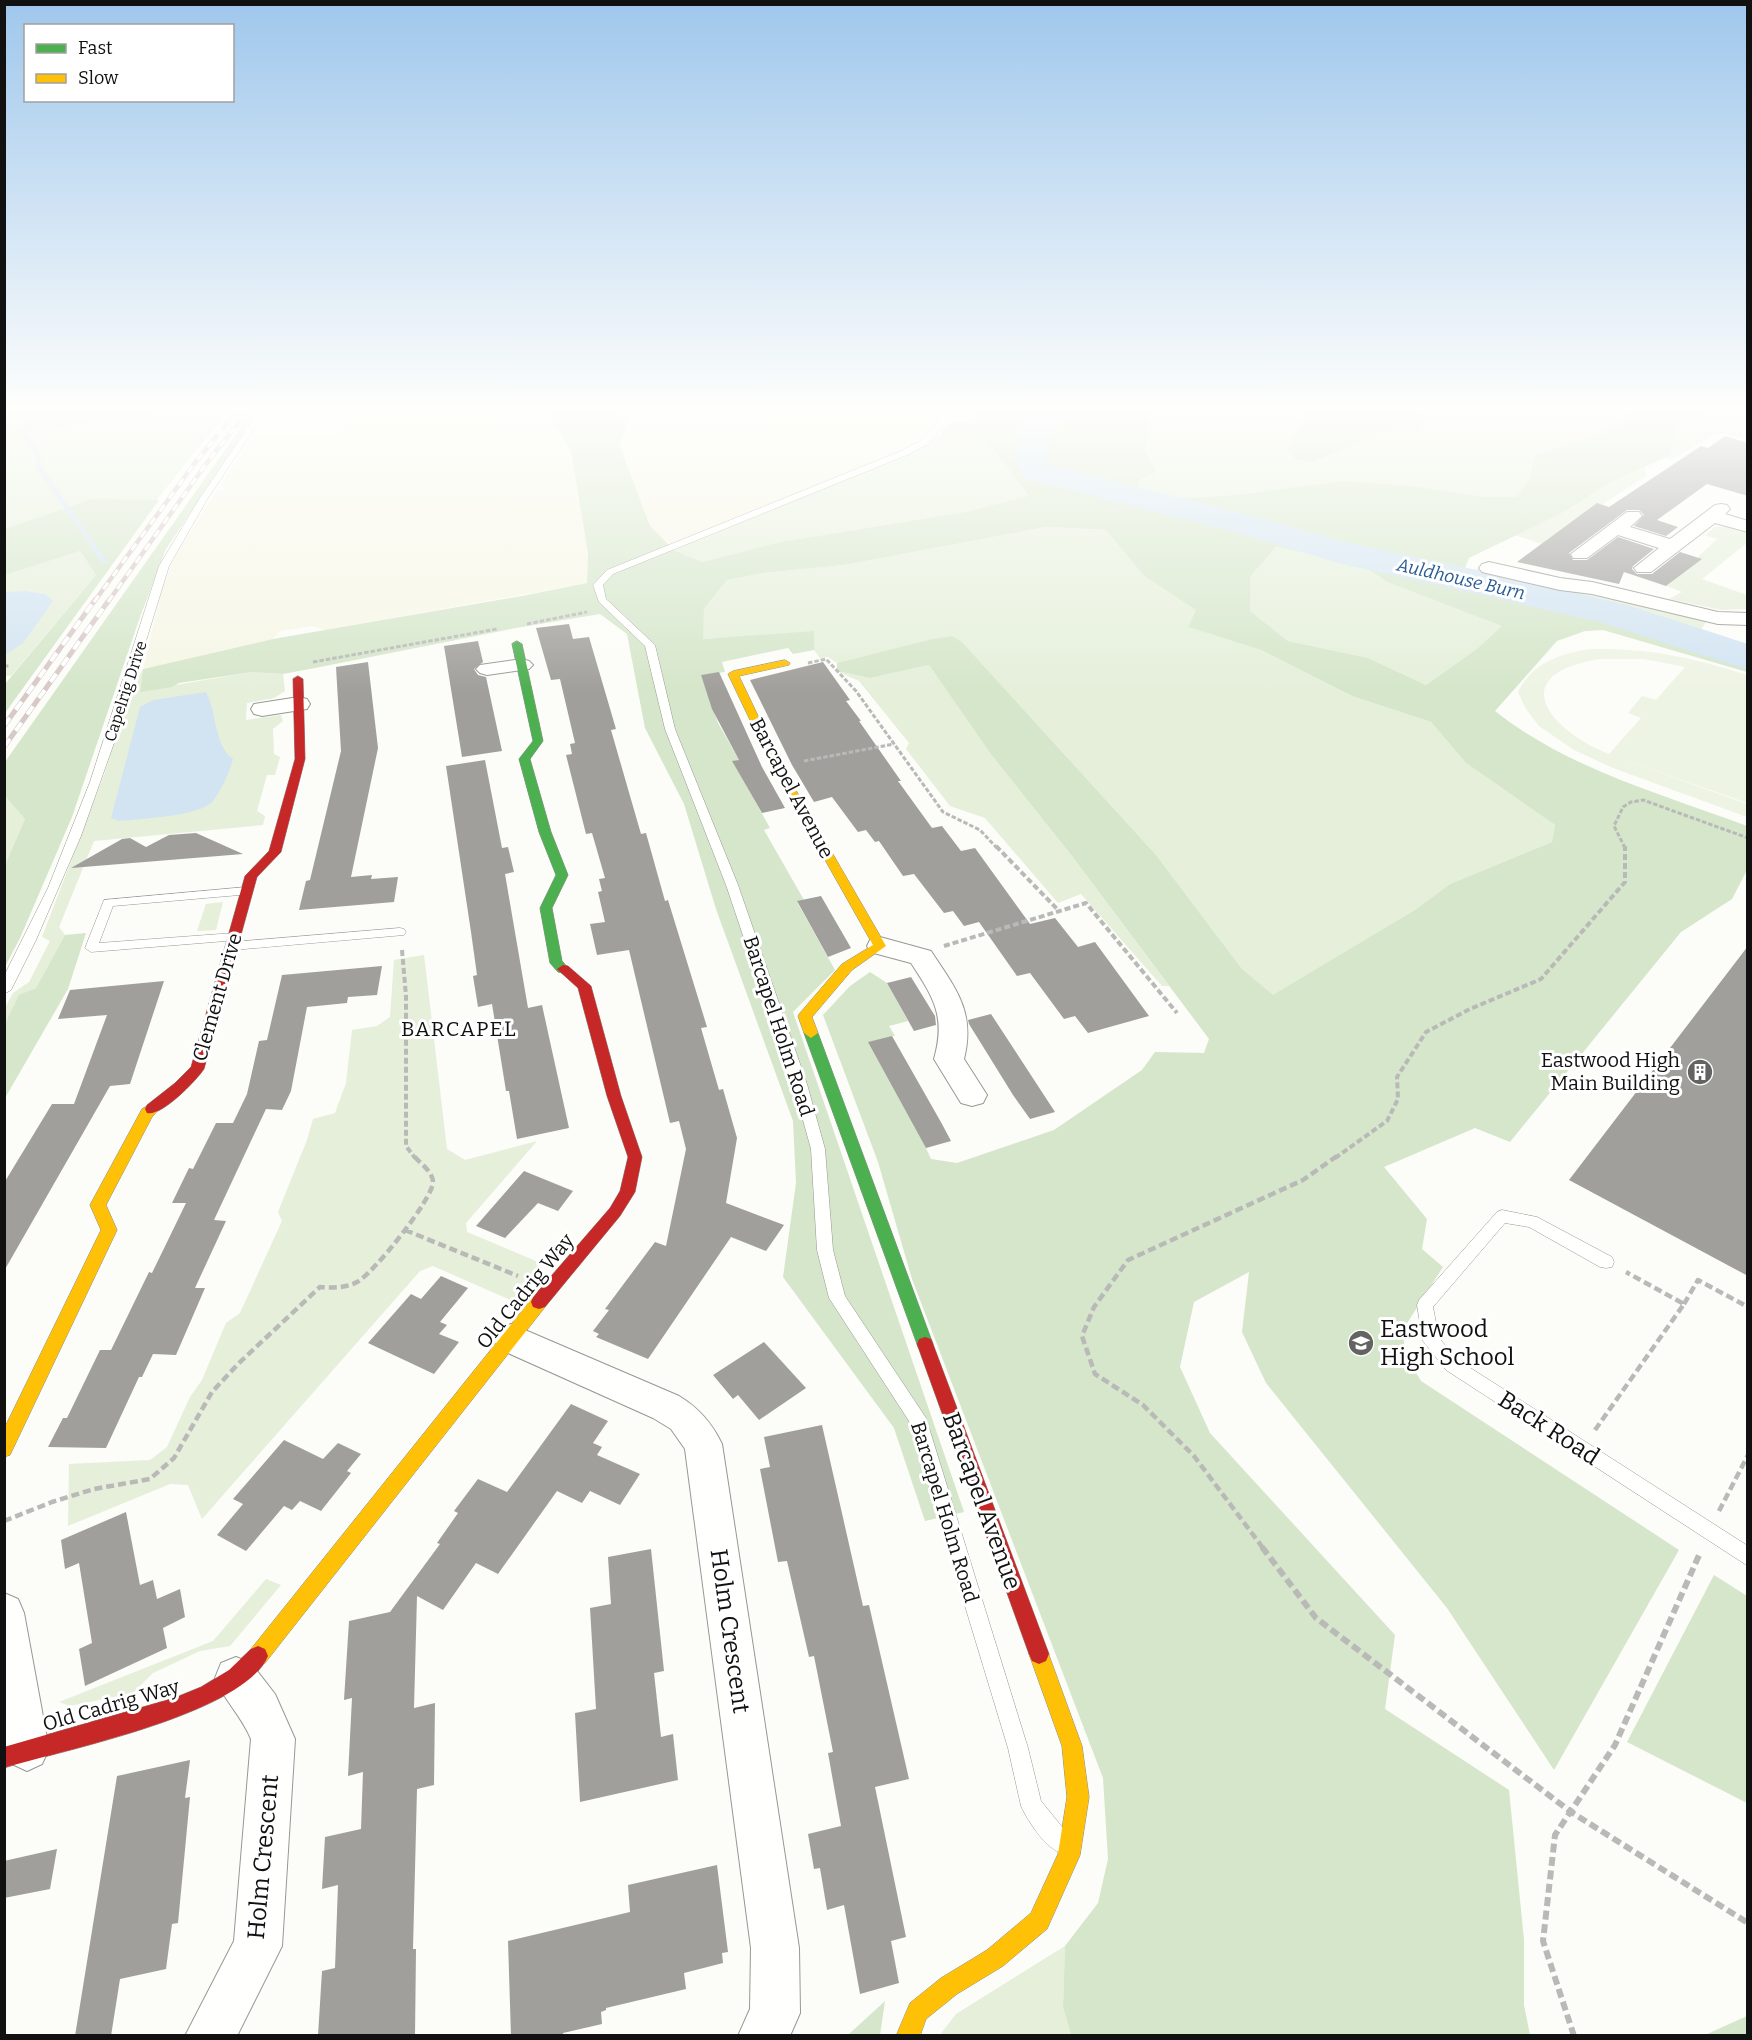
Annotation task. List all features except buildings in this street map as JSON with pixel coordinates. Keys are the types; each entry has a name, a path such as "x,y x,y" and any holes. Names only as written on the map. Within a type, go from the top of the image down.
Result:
{"street":[{"path":"1644,584 1673,546 1717,513 1748,527"},
{"path":"1581,554 1633,516"},
{"path":"1618,529 1673,546"},
{"path":"1490,568 1644,584 1718,618 1748,619"},
{"name":"Old Cadrig Way","path":"16,1754 143,1721 199,1700 236,1678 248,1668 304,1601 549,1289 615,1212 627,1192 635,1157 614,1096 584,986 556,963 546,908 562,875 544,832 524,759 538,741 517,644"},
{"name":"Barcapel Avenue","path":"785,663 733,674 777,766 880,946 847,967 805,1016 1072,1746 1078,1797 1069,1854 1039,1921 995,1958 949,1986 918,2011 908,2036"},
{"path":"487,669 522,665"},
{"name":"Clement Drive","path":"4,1449 36,1378 109,1230 98,1205 147,1113 189,1082 197,1069 251,876 274,852 297,771 300,759 298,679"},
{"path":"262,709 299,704"},
{"path":"880,946 921,957 954,1011 956,1040 949,1059 972,1095"},
{"name":"Holm Crescent","path":"511,1339 666,1407 684,1418 703,1444 775,1948 775,2013 763,2036"},
{"path":"4,1613 16,1754"},
{"name":"Holm Crescent","path":"210,2036 258,1946 260,1923 273,1738 260,1709 236,1678"}],"lane":[{"name":"Capelrig Drive","path":"4,990 28,946 84,813 123,700 164,566 203,501"},
{"name":"Barcapel Holm Road","path":"785,501 610,572 598,585 602,600 650,645 670,729 732,885 800,1084 818,1149 825,1250 837,1298 917,1418 1018,1748 1032,1806 1069,1854"},
{"path":"247,891 108,903 91,948 400,932"},
{"name":"Back Road","path":"1606,1262 1532,1221 1502,1216 1425,1305 1431,1341 1452,1365 1707,1533 1748,1557"}],"path":[{"path":"521,625 609,607"},
{"path":"302,664 466,633"},
{"path":"785,663 789,666 826,659 856,691 943,812 980,830 1059,911"},
{"path":"777,766 894,744"},
{"path":"921,957 951,943 1086,903 1177,1013"},
{"path":"4,1521 52,1502 94,1489 150,1479 174,1458 212,1392 238,1364 320,1287 350,1285 363,1278 405,1230 432,1193 433,1182 426,1168 412,1156 406,1146 406,996 400,932"},
{"path":"405,1230 549,1289"},
{"path":"1606,1262 1684,1304"},
{"path":"1581,1449 1684,1304 1698,1280 1748,1307"},
{"path":"1574,2036 1543,1941 1555,1835 1615,1745 1707,1533 1748,1455"}],"green space":[{"path":"5,501 156,501 142,518 5,557"},
{"path":"86,501 158,501 5,713 5,684 96,575 80,551 5,575 5,529"},
{"path":"189,501 198,501 166,549 140,617 72,817 20,938 5,967 5,865 25,819 5,796 5,762"},
{"path":"210,501 579,501 588,553 587,583 326,630 312,626 280,631 273,639 143,669 163,586 174,559"},
{"path":"579,501 641,501 650,526 674,550 702,562 780,542 965,512 1008,501 1581,501 1564,512 1469,558 1465,568 1627,608 1681,626 1675,634 1747,658 1747,672 1603,630 1585,631 1557,641 1495,711 1553,749 1584,764 1649,791 1747,826 1747,870 1732,899 1681,932 1510,1142 1475,1128 1384,1167 1427,1219 1422,1249 1443,1267 1404,1328 1404,1353 1421,1381 1679,1550 1554,1770 1447,1608 1266,1383 1242,1332 1249,1272 1194,1302 1180,1367 1210,1433 1395,1635 1385,1709 1509,1790 1524,1940 1524,2005 1530,2035 1071,2035 1063,2007 1065,1946 1098,1903 1108,1859 1103,1778 912,1279 878,1162 823,1015 850,986 870,972 887,983 908,1021 889,1026 895,1036 892,1036 926,1148 931,1159 957,1163 1054,1130 1142,1070 1155,1052 1204,1053 1209,1039 1072,856 990,753 929,665 870,678 837,671 837,663 928,640 952,636 962,642 1156,855 1242,969 1273,995 1415,910 1450,884 1552,842 1555,825 1466,763 1431,722 1352,696 1261,650 1188,627 1196,610 1143,575 1106,530 1046,527 844,565 764,573 727,580 704,609 703,639 814,631 814,650 793,654 788,648 722,662 725,672 701,675 718,723 739,760 733,762 770,828 764,830 804,900 797,902 835,970 793,1012 964,1512 925,1521 894,1428 783,1277 796,1183 793,1121 716,909 684,804 645,728 627,634 600,614 516,628 283,674 252,672 179,683 172,687 140,692 143,669 273,639 587,583 588,553","holes":["1276,547 1361,564 1387,582 1502,626 1478,648 1426,685 1368,658 1288,641 1250,611 1250,577"]},
{"path":"641,501 778,501 670,545 650,526"},
{"path":"792,501 1009,501 965,512 780,542 702,562 674,550"},
{"path":"1107,501 1538,501 1449,561 1106,504"},
{"path":"1581,501 1607,501 1542,544 1515,535 1564,512"},
{"path":"1046,527 1106,530 1143,575 1197,610 1188,627 1261,650 1352,696 1431,722 1466,763 1555,825 1552,842 1450,884 1415,910 1273,996 1242,969 1156,855 962,642 928,640 837,663 828,657 820,658 814,650 814,632 702,639 704,609 727,580 764,573 844,565"},
{"path":"1715,527 1747,532 1747,543 1702,579 1747,595 1747,609 1722,610 1669,599 1682,592 1667,586 1717,539 1705,535"},
{"path":"1276,547 1361,564 1387,582 1503,626 1478,648 1426,685 1368,658 1288,641 1250,611 1250,577"},
{"path":"80,551 96,575 11,676 5,676 4,575"},
{"path":"1476,569 1702,619 1706,622 1699,633 1714,642 1747,649 1747,658 1675,634 1680,626 1627,608 1474,571"},
{"path":"1611,649 1651,652 1707,663 1747,675 1747,803 1614,756 1747,804 1747,817 1613,768 1574,750 1539,726 1526,709 1518,692 1524,682 1539,667 1557,657 1579,651","holes":["1600,659 1644,659 1685,667 1656,700 1642,696 1628,713 1641,718 1609,754 1587,744 1568,731 1554,717 1546,703 1545,689 1552,677 1570,666"]},
{"path":"929,665 990,753 1072,856 1169,986 1162,986 1081,894 1058,903 985,818 950,806 906,749 909,743 859,681 837,671 870,678"},
{"path":"143,669 140,691 252,672 283,674 285,691 274,698 247,703 246,720 281,715 283,721 273,729 274,754 280,757 275,775 267,775 257,811 265,816 263,825 94,841 59,927 65,935 36,988 19,996 5,1023 5,1008 13,993 29,982 50,941 42,937 104,775 130,694"},
{"path":"5,796 25,819 5,865"},
{"path":"223,902 216,930 197,931 206,904"},
{"path":"86,933 68,989 5,1098 5,1023 19,995 36,988 65,935"},
{"path":"424,955 447,1149 465,1160 537,1141 466,1223 467,1232 543,1264 513,1301 433,1266 420,1271 202,1519 188,1485 170,1484 68,1526 69,1464 150,1460 167,1447 190,1397 202,1380 226,1323 240,1313 282,1221 278,1212 313,1119 335,1113 346,1083 352,1030 377,1026 390,1017 394,960"},
{"path":"1714,1575 1747,1596 1747,1803 1627,1742"},
{"path":"266,1579 281,1585 230,1646 200,1651 153,1673 133,1693 70,1706 59,1702 213,1641"},
{"path":"1065,1946 1063,2007 1071,2035 939,2036 956,2014"},
{"path":"885,2001 880,2035 848,2035"},
{"path":"1747,2016 1747,2035 1705,2035"}],"water":[{"path":"24,591 45,594 53,601 23,643 5,655 5,592"},
{"path":"206,692 222,746 233,759 230,770 212,802 205,807 183,814 119,821 111,818 140,707 153,700"}],"waterway":[{"path":"62,501 104,561"},
{"name":"Auldhouse Burn","path":"1153,501 1247,525 1338,552 1491,584 1613,613 1748,658"}],"railway":[{"path":"94,602 167,501"},
{"path":"108,602 180,501"},
{"path":"4,726 95,600"},
{"path":"4,747 109,600"}],"traffic: fast":[{"path":"517,644 538,741 524,759 545,832 562,875 546,908 556,963 563,969"},
{"path":"811,1033 925,1344"}],"traffic: slow":[{"path":"785,663 733,674 777,766 880,946 847,967 805,1016 811,1033"},
{"path":"4,1449 109,1230 98,1205 147,1113 152,1109"},
{"path":"258,1656 539,1302"},
{"path":"908,2036 918,2011 949,1986 995,1958 1039,1921 1069,1855 1078,1797 1072,1746 1039,1654"}],"traffic: jam":[{"path":"152,1109 180,1087 197,1069 251,876 275,852 300,759 298,679"},
{"path":"539,1302 615,1212 627,1192 635,1157 614,1096 584,986 563,969"},
{"path":"925,1344 1039,1654"},
{"path":"4,1758 176,1708 208,1694 236,1677 258,1656"}],"place":[{"name":"Eastwood High Main Building","path":"1700,1072"},
{"name":"Eastwood High School","path":"1361,1343"}],"district":[{"name":"BARCAPEL","path":"459,1029"}]}
